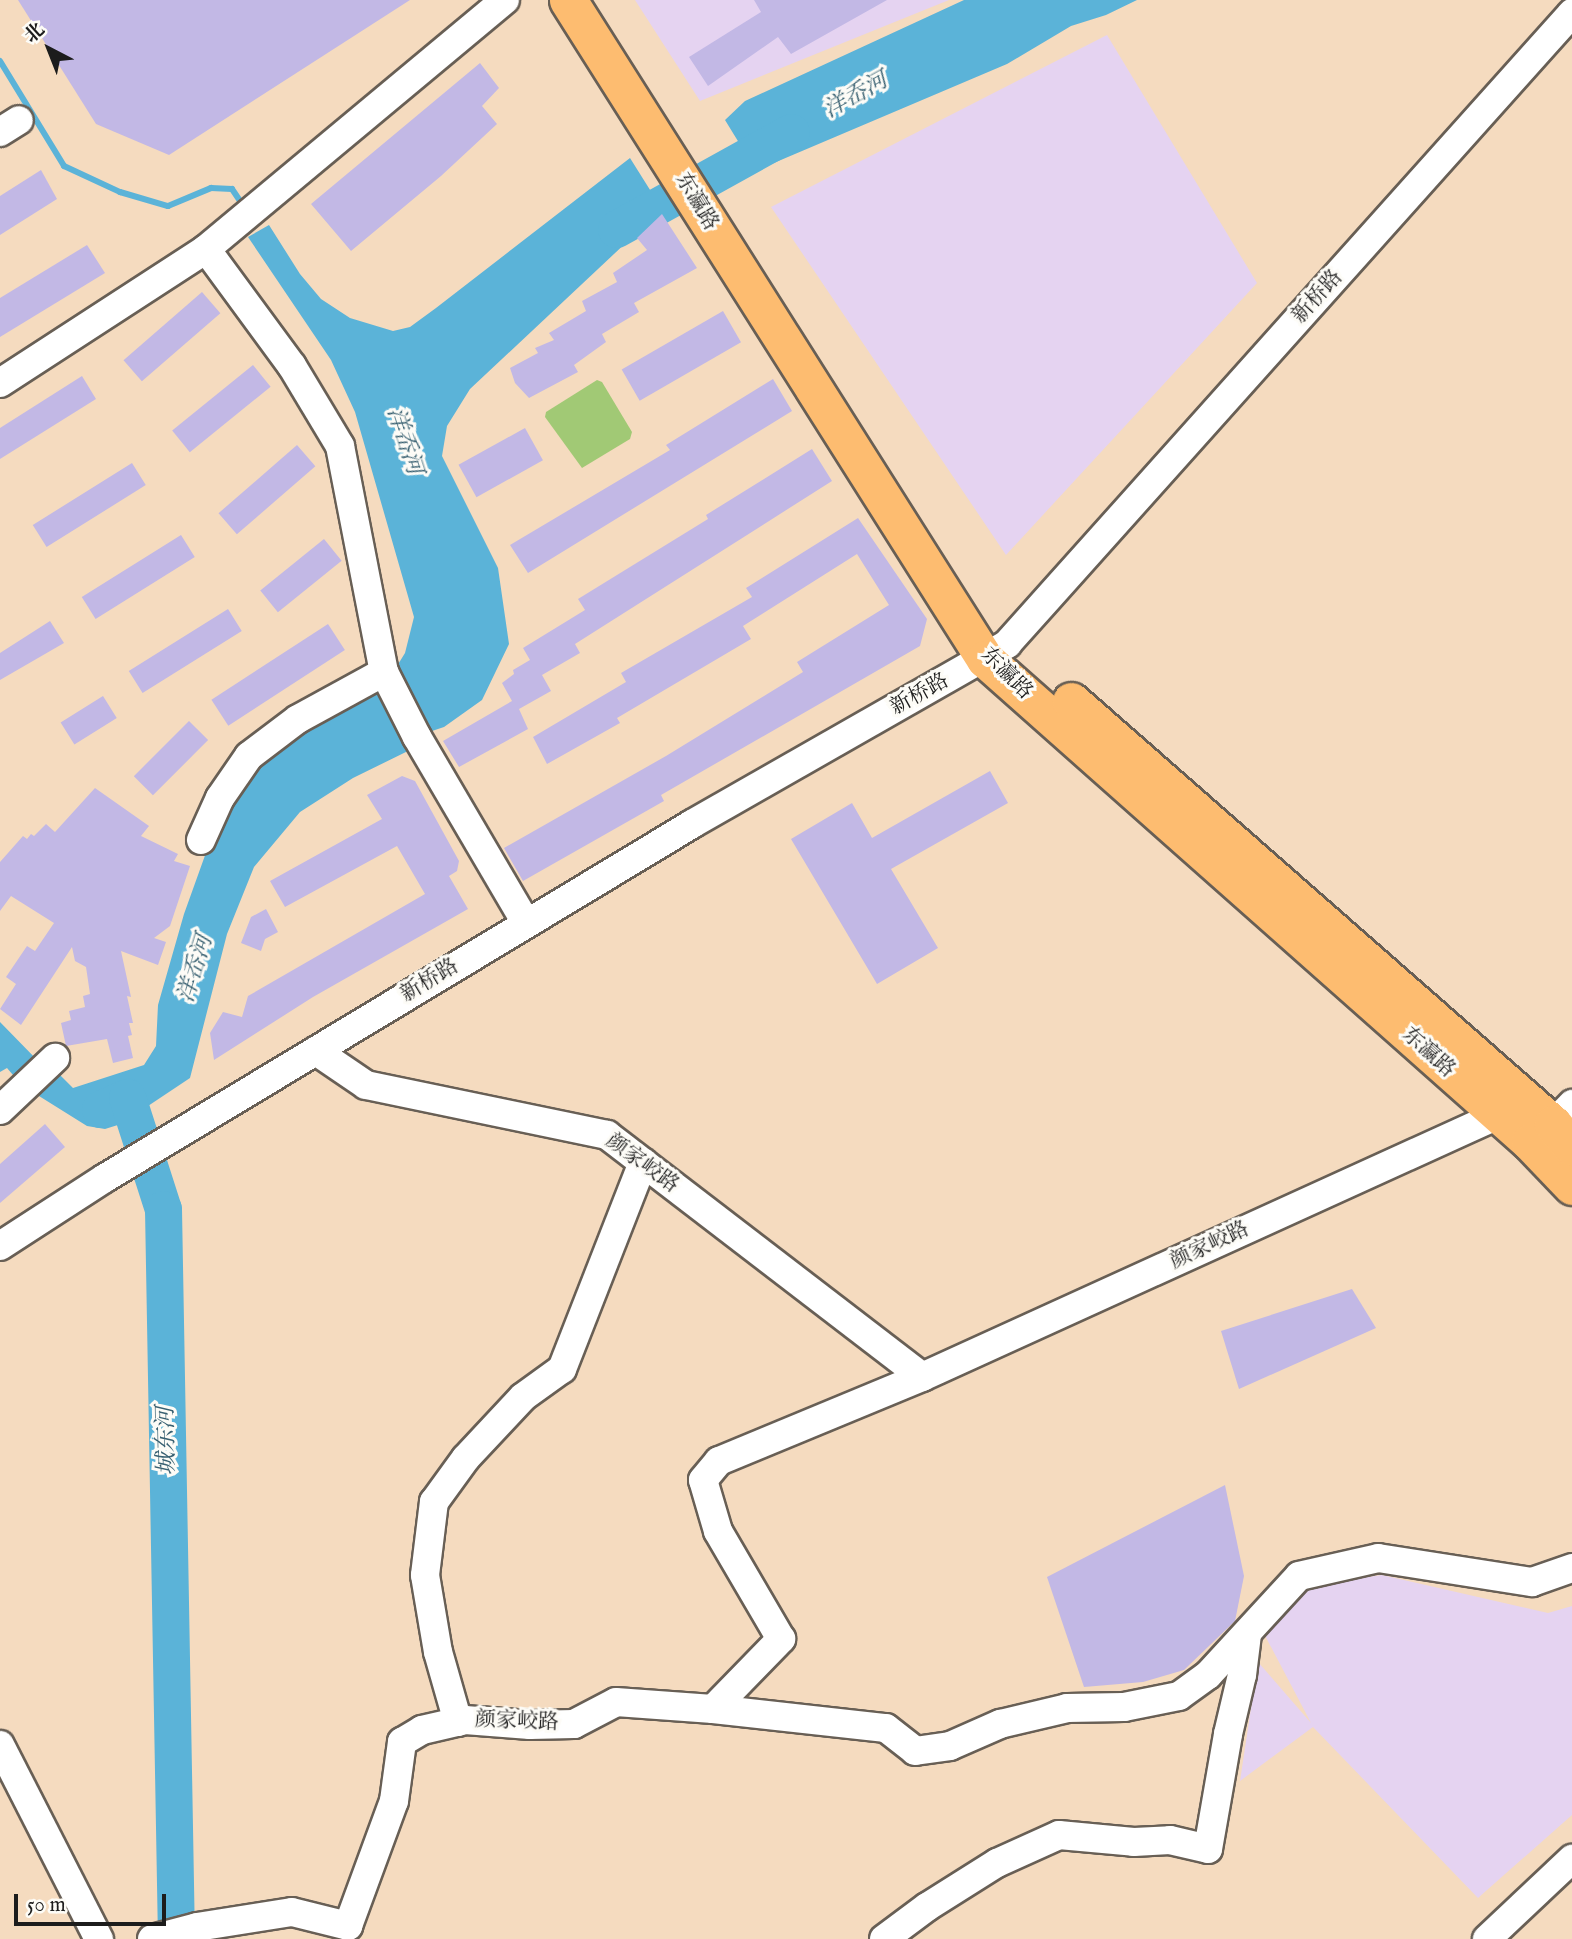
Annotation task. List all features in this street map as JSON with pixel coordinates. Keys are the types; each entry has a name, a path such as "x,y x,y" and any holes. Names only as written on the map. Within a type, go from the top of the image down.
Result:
{"main road":[{"name":"东瀛路","path":"568,0 661,127"},
{"name":"东瀛路","path":"590,0 661,127 996,651 1530,1142 1572,1186"},
{"name":"东瀛路","path":"996,651 1566,1125"}],"street":[{"path":"0,383 206,248 505,0"},
{"name":"新桥路","path":"0,1246 105,1178 230,1105 526,923 816,752 996,651 1572,13"},
{"path":"206,248 292,366 340,446 384,672 417,737 526,923"},
{"path":"201,840 220,798 249,756 298,719 384,672"},
{"name":"颜家峧路","path":"316,1051 366,1085 607,1135 922,1377"},
{"path":"8,1102 55,1058"},
{"name":"颜家峧路","path":"156,1938 197,1927 292,1912 333,1930 348,1926 394,1801 402,1742 422,1730 458,1722 573,1724 616,1702 713,1709 780,1639 718,1531 703,1480 719,1461 922,1377 1498,1115"},
{"path":"458,1722 438,1652 425,1575 434,1502 466,1458 523,1396 562,1369 643,1162"},
{"name":"新桥路","path":"0,1223 18,1210 105,1178"},
{"path":"713,1709 886,1728 915,1751 939,1748 950,1746 1000,1724 1067,1707 1124,1707 1179,1696 1208,1675 1299,1576 1378,1558 1532,1582 1572,1568"},
{"path":"884,1939 927,1907 997,1863 1059,1835 1133,1842 1170,1840 1208,1849 1228,1734 1242,1675 1247,1634"},
{"path":"0,1745 99,1939"},
{"path":"1487,1939 1572,1860"}],"shaded area":[{"path":"635,0 949,0 700,101"},
{"path":"1107,35 1257,283 1006,555 771,207"},
{"path":"1382,1575 1548,1613 1572,1606 1572,1815 1478,1898 1313,1727 1240,1781 1258,1662 1311,1723 1261,1628 1312,1585"}],"green space":[{"path":"597,380 602,382 632,432 630,439 582,468 545,417 546,412"}],"water":[{"path":"964,0 1137,0 1106,15 1071,26 1007,64 762,168 752,164 725,120 745,101"},
{"path":"630,158 662,209 470,389 447,426 442,456 498,568 509,644 482,700 444,727 432,731 397,666 405,653 414,617 355,412 331,360 248,237 269,225 300,274 321,299 350,318 393,331 410,327"},
{"path":"377,689 410,750 353,778 300,812 254,867 227,934 190,1078 121,1124 105,1129 87,1126 31,1091 50,1073 60,1075 73,1088 144,1065 156,1046 158,1005 184,914 217,822 237,783 270,752 340,705"},
{"path":"0,1022 40,1063 19,1082 7,1068 0,1072"}],"building":[{"path":"18,0 410,0 169,155 96,124"},
{"path":"754,0 887,0 791,54 778,37 708,86 689,57 761,12"},
{"path":"480,63 499,88 482,106 497,124 441,176 351,251 311,204"},
{"path":"41,170 57,199 0,235 0,196"},
{"path":"662,214 697,268 634,303 639,312 602,334 606,342 574,365 578,372 529,398 515,383 510,368 538,353 535,348 554,340 549,333 586,311 582,301 617,282 613,273 647,250 637,238"},
{"path":"87,245 105,273 0,337 0,298"},
{"path":"202,292 220,313 142,381 124,360"},
{"path":"723,311 741,342 640,401 622,370"},
{"path":"253,365 271,387 190,452 172,430"},
{"path":"82,376 96,399 0,459 0,428"},
{"path":"773,379 792,411 528,573 510,545 670,450 666,445"},
{"path":"525,428 543,460 476,497 459,465"},
{"path":"297,445 315,466 237,534 219,513"},
{"path":"812,449 832,481 575,644 580,653 542,675 551,691 519,709 528,729 459,767 443,741 512,701 502,683 514,674 513,670 530,660 523,648 585,610 578,599 708,519 706,515"},
{"path":"132,463 146,485 47,547 33,525"},
{"path":"858,518 927,619 920,646 661,795 664,801 523,881 504,848 666,756 803,672 797,662 889,605 857,554 743,626 751,639 617,718 620,723 547,764 533,737 626,682 621,673 752,597 746,588"},
{"path":"181,535 195,557 96,619 82,597"},
{"path":"324,539 342,561 278,612 260,591"},
{"path":"228,609 242,631 143,693 129,671"},
{"path":"50,621 64,643 0,680 0,653"},
{"path":"328,624 345,650 228,726 211,700"},
{"path":"103,696 117,718 74,745 61,722"},
{"path":"189,721 208,740 153,795 134,776"},
{"path":"990,771 1008,803 891,869 938,948 877,984 791,839 852,803 872,838"},
{"path":"402,776 415,781 459,861 457,871 449,876 468,909 313,997 214,1060 210,1033 223,1012 242,1017 248,996 425,894 397,846 285,907 270,881 382,819 367,795"},
{"path":"95,788 149,826 141,836 178,854 174,861 190,866 170,926 154,938 166,942 158,965 121,951 131,997 127,996 133,1023 129,1023 132,1035 128,1036 133,1058 113,1063 107,1039 66,1046 61,1023 71,1020 69,1011 85,1007 83,996 90,994 86,967 75,961 72,947 21,1025 0,1009 16,984 6,977 27,946 35,951 54,923 11,896 0,911 0,862 23,836 27,839 31,834 34,836 46,824 55,832"},
{"path":"266,909 278,932 265,939 261,951 241,943 251,917"},
{"path":"45,1124 65,1147 0,1203 0,1164"},
{"path":"1352,1289 1376,1328 1239,1389 1221,1331"},
{"path":"1225,1485 1244,1576 1235,1621 1184,1670 1143,1682 1084,1687 1047,1577"}],"waterway":[{"path":"0,61 64,166 120,192 168,206 211,188 232,189 244,207"},
{"name":"洋岙河","path":"616,229 791,132"},
{"name":"城东河","path":"100,1109 127,1097 163,1209 176,1939"}]}
